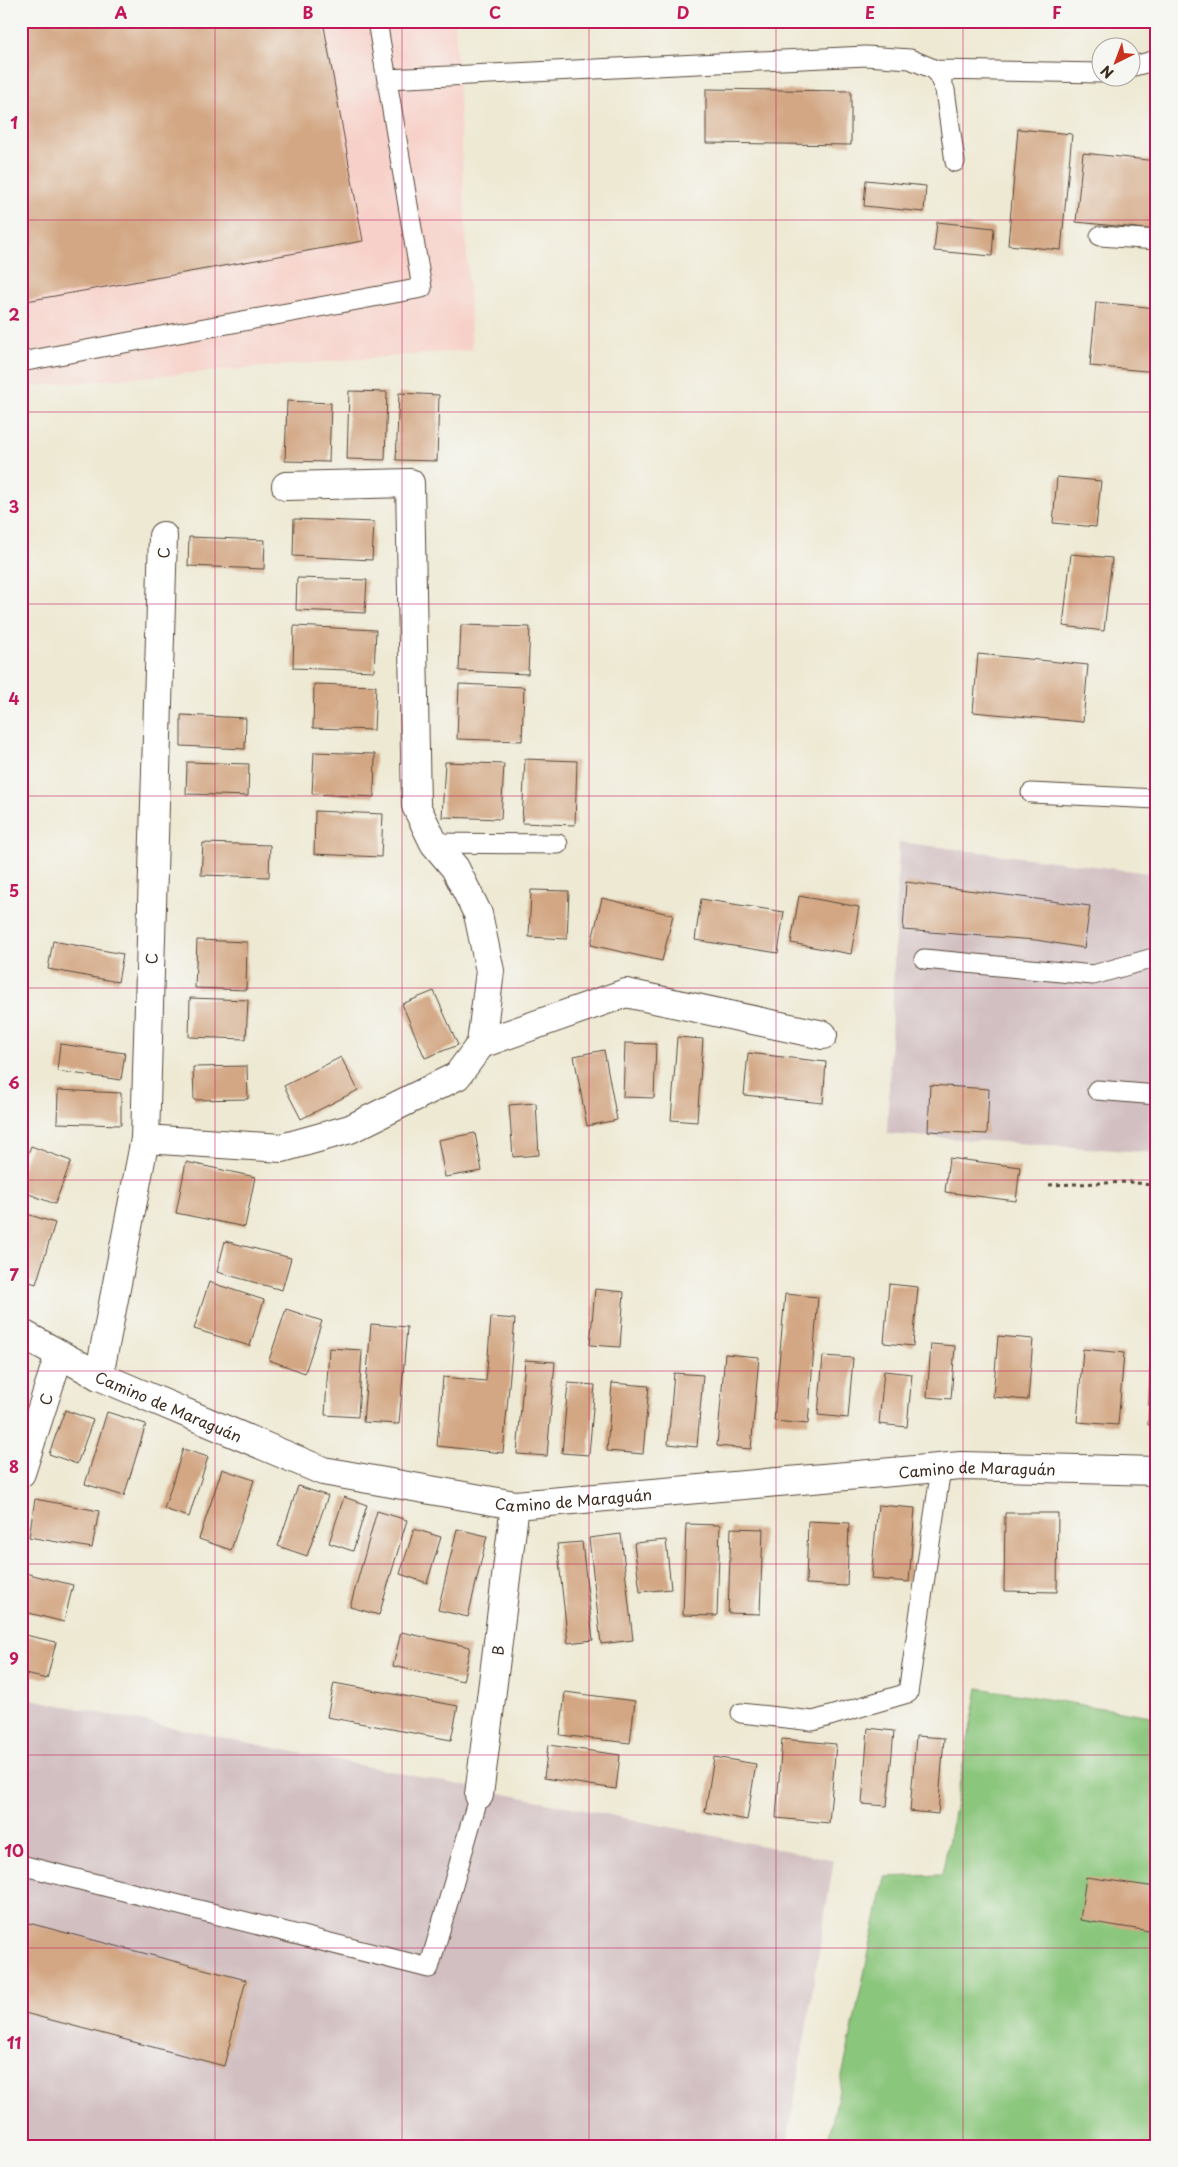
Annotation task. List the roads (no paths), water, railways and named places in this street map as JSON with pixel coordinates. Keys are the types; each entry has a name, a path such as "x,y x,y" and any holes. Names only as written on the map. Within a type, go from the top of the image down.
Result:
{"street":[{"path":"144,1139 282,1148 350,1129 457,1076 481,1044 490,972 478,914 456,868 434,843 416,806 410,483 286,486"},
{"name":"C","path":"99,1376 144,1139 163,536"},
{"path":"481,1044 626,993 823,1035"},
{"name":"Camino de Maraguán","path":"21,1333 99,1376 323,1470 514,1505 961,1466 1157,1471"},
{"name":"C","path":"21,1473 59,1355"},
{"name":"B","path":"479,1795 514,1505"}],"lane":[{"path":"21,362 422,288 377,21"},
{"path":"386,78 866,56 910,59 936,70 1090,73"},
{"path":"1140,64 1157,60"},
{"path":"936,70 946,90 955,162"},
{"path":"1100,236 1157,240"},
{"path":"1031,793 1157,799"},
{"path":"434,843 558,844"},
{"path":"924,959 1093,975 1157,957"},
{"path":"1097,1090 1157,1095"},
{"path":"741,1713 813,1720 908,1693 941,1468"},
{"path":"21,1865 429,1968 479,1795"}]}
